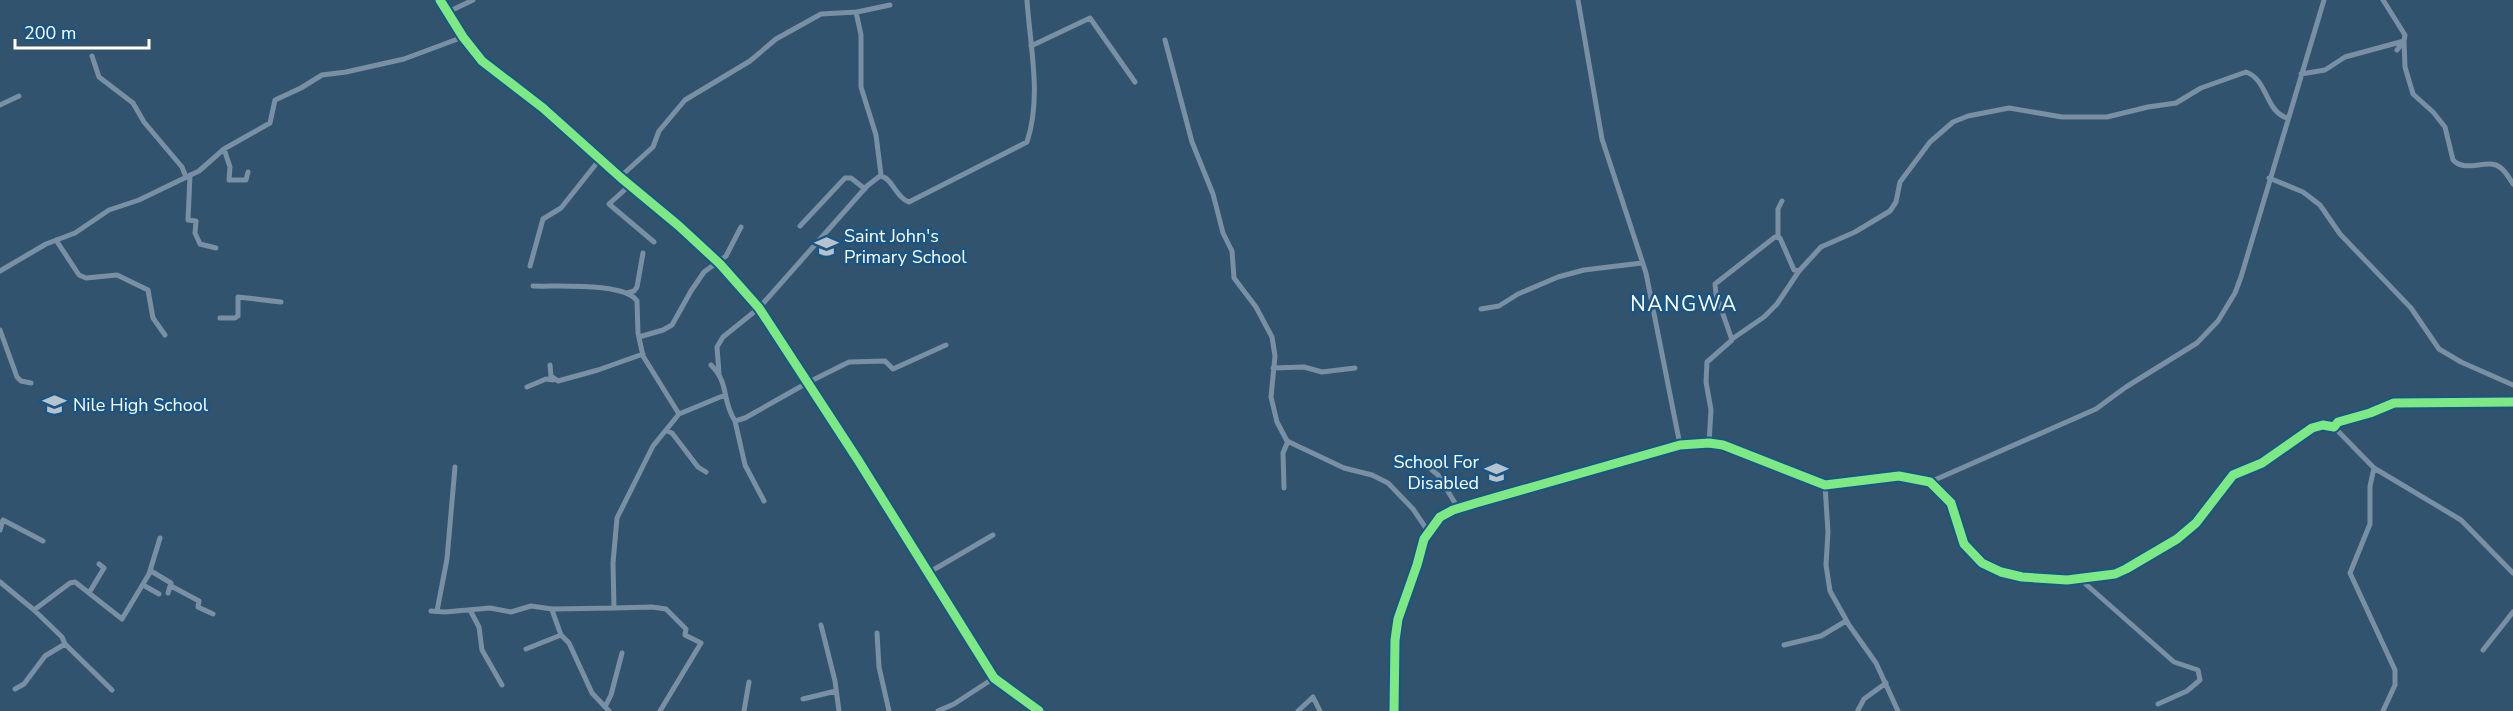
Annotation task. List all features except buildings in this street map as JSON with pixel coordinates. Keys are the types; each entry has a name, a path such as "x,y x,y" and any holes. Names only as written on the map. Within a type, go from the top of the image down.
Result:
{"street":[{"path":"440,0 463,37 482,61 543,108 717,261 759,308 858,460 994,678 1039,711"},
{"path":"448,12 463,2 473,0"},
{"path":"881,175 904,201 909,202 1028,142 1035,118 1027,0"},
{"path":"1578,0 1602,139 1642,262 1680,446"},
{"path":"1930,482 2096,409 2126,387 2205,337 2235,293 2324,0"},
{"path":"2383,0 2404,33 2405,67 2413,94 2433,112 2445,127 2453,160 2463,166 2495,165 2501,167 2513,184"},
{"path":"620,177 653,147 659,131 685,100 750,61 776,39 821,14 856,12 890,5"},
{"path":"856,12 861,34 861,87 876,135 881,159 881,175"},
{"path":"1031,46 1090,18 1135,82"},
{"path":"0,271 56,240 75,233 109,210 139,200 202,169 224,149 270,123 275,100 322,75 404,59 463,37"},
{"path":"1165,40 1192,142 1213,194 1225,238 1232,251 1234,278 1256,307 1272,338 1275,356 1272,368 1271,397 1277,422 1288,441 1344,468 1372,475 1388,483 1413,509 1428,531"},
{"path":"2301,74 2325,70 2345,57 2404,42"},
{"path":"2397,50 2404,42"},
{"path":"92,56 99,77 133,103 144,122 188,176 188,220 196,221 195,233 200,244 216,248"},
{"path":"1709,443 1711,410 1706,382 1707,362 1777,304 1799,271 1824,244 1855,232 1890,211 1896,202 1900,182 1930,142 1947,126 1968,116 2017,108 2062,117 2107,117 2148,106 2176,103 2201,88 2246,72 2254,76 2274,111 2287,118"},
{"path":"0,105 19,96"},
{"path":"224,149 230,166 229,180 246,180 248,172"},
{"path":"530,266 543,219 561,208 600,159"},
{"path":"719,373 717,347 723,337 759,308 864,189 881,175"},
{"path":"800,226 845,178 851,177 864,189"},
{"path":"2269,178 2303,192 2320,205 2340,234 2411,308 2439,349 2461,362 2513,385"},
{"path":"630,185 609,204 654,242"},
{"path":"1782,201 1778,209 1778,236 1794,270 1799,271"},
{"path":"639,337 672,325 691,291 717,261 726,256 741,227"},
{"path":"1732,339 1716,294 1715,284 1778,236"},
{"path":"56,240 79,275 86,278 120,276 148,290 153,318 165,335"},
{"path":"533,286 605,289 627,293 634,291 637,287 643,253"},
{"path":"1481,309 1500,306 1518,294 1558,277 1584,270 1642,262"},
{"path":"627,293 637,301 639,337 643,354 666,396 679,414"},
{"path":"220,318 238,316 238,297 281,302"},
{"path":"0,330 17,377 21,381 31,383"},
{"path":"735,421 746,418 807,383 851,362 885,360 893,369 946,345"},
{"path":"527,387 546,379 558,381 587,374 643,354"},
{"path":"550,365 553,380"},
{"path":"711,365 719,373 724,383 725,395 735,421 745,465 764,501"},
{"path":"1272,368 1304,368 1322,372 1355,368"},
{"path":"614,608 613,563 617,518 653,446 679,414 725,395"},
{"path":"2334,427 2338,422 2394,403 2513,402"},
{"path":"1394,711 1396,628 1418,565 1422,544 1428,531 1440,517 1458,508 1680,446 1709,443 1723,445 1825,486 1899,476 1930,482 1952,503 1964,543 1982,563 2001,572 2022,577 2049,580 2080,579 2121,572 2177,539 2202,517 2233,475 2262,463 2312,428 2323,425 2334,427 2374,468 2461,520 2513,573"},
{"path":"667,431 672,433 698,467 706,472"},
{"path":"1284,488 1283,451 1288,441"},
{"path":"455,467 447,559 434,611 490,608 511,612 531,606 552,609 666,609 671,617 686,629 685,635 701,643 660,711"},
{"path":"2374,468 2370,486 2370,524 2350,573 2394,670 2395,685 2383,711"},
{"path":"1431,469 1438,475 1458,508"},
{"path":"1825,486 1830,591 1846,621 1876,663 1898,711"},
{"path":"0,530 3,520 44,542"},
{"path":"928,573 993,535"},
{"path":"34,610 72,582 123,619 151,571 160,538"},
{"path":"89,593 104,568 99,564"},
{"path":"151,571 167,579 171,586 199,602 198,607 213,614"},
{"path":"2092,578 2096,594"},
{"path":"2080,579 2174,662 2198,670 2200,680 2194,688 2157,704"},
{"path":"0,582 58,633 65,644 112,690"},
{"path":"143,585 159,594"},
{"path":"168,593 171,586"},
{"path":"552,609 552,616 561,635 569,643 596,700 607,709 622,652"},
{"path":"470,610 478,627 482,650 502,686"},
{"path":"2483,650 2513,612"},
{"path":"1784,645 1821,636 1846,621"},
{"path":"821,625 839,711"},
{"path":"877,633 879,668 889,711"},
{"path":"526,649 561,635"},
{"path":"15,689 24,684 45,656 65,644"},
{"path":"938,711 954,704 994,678"},
{"path":"744,711 749,682"},
{"path":"1858,710 1864,699 1886,683"},
{"path":"803,699 836,691"},
{"path":"1298,711 1313,697 1320,711"}],"cycle path":[{"path":"440,0 463,37 482,61 543,108 679,226 720,264 759,308 858,460 994,678 1039,711"},
{"path":"1394,711 1395,640 1398,619 1424,539 1440,517 1453,510 1476,503 1680,445 1709,443 1723,445 1825,485 1899,476 1930,482 1951,503 1964,544 1982,563 2001,572 2022,577 2067,580 2115,574 2177,539 2196,523 2233,475 2262,463 2312,428 2323,425 2334,427 2338,422 2394,403 2513,402"}],"place":[{"name":"Saint John's Primary School","path":"826,246"},
{"name":"Nile High School","path":"55,405"},
{"name":"School For Disabled","path":"1497,472"}],"district":[{"name":"NANGWA","path":"1684,304"}]}
